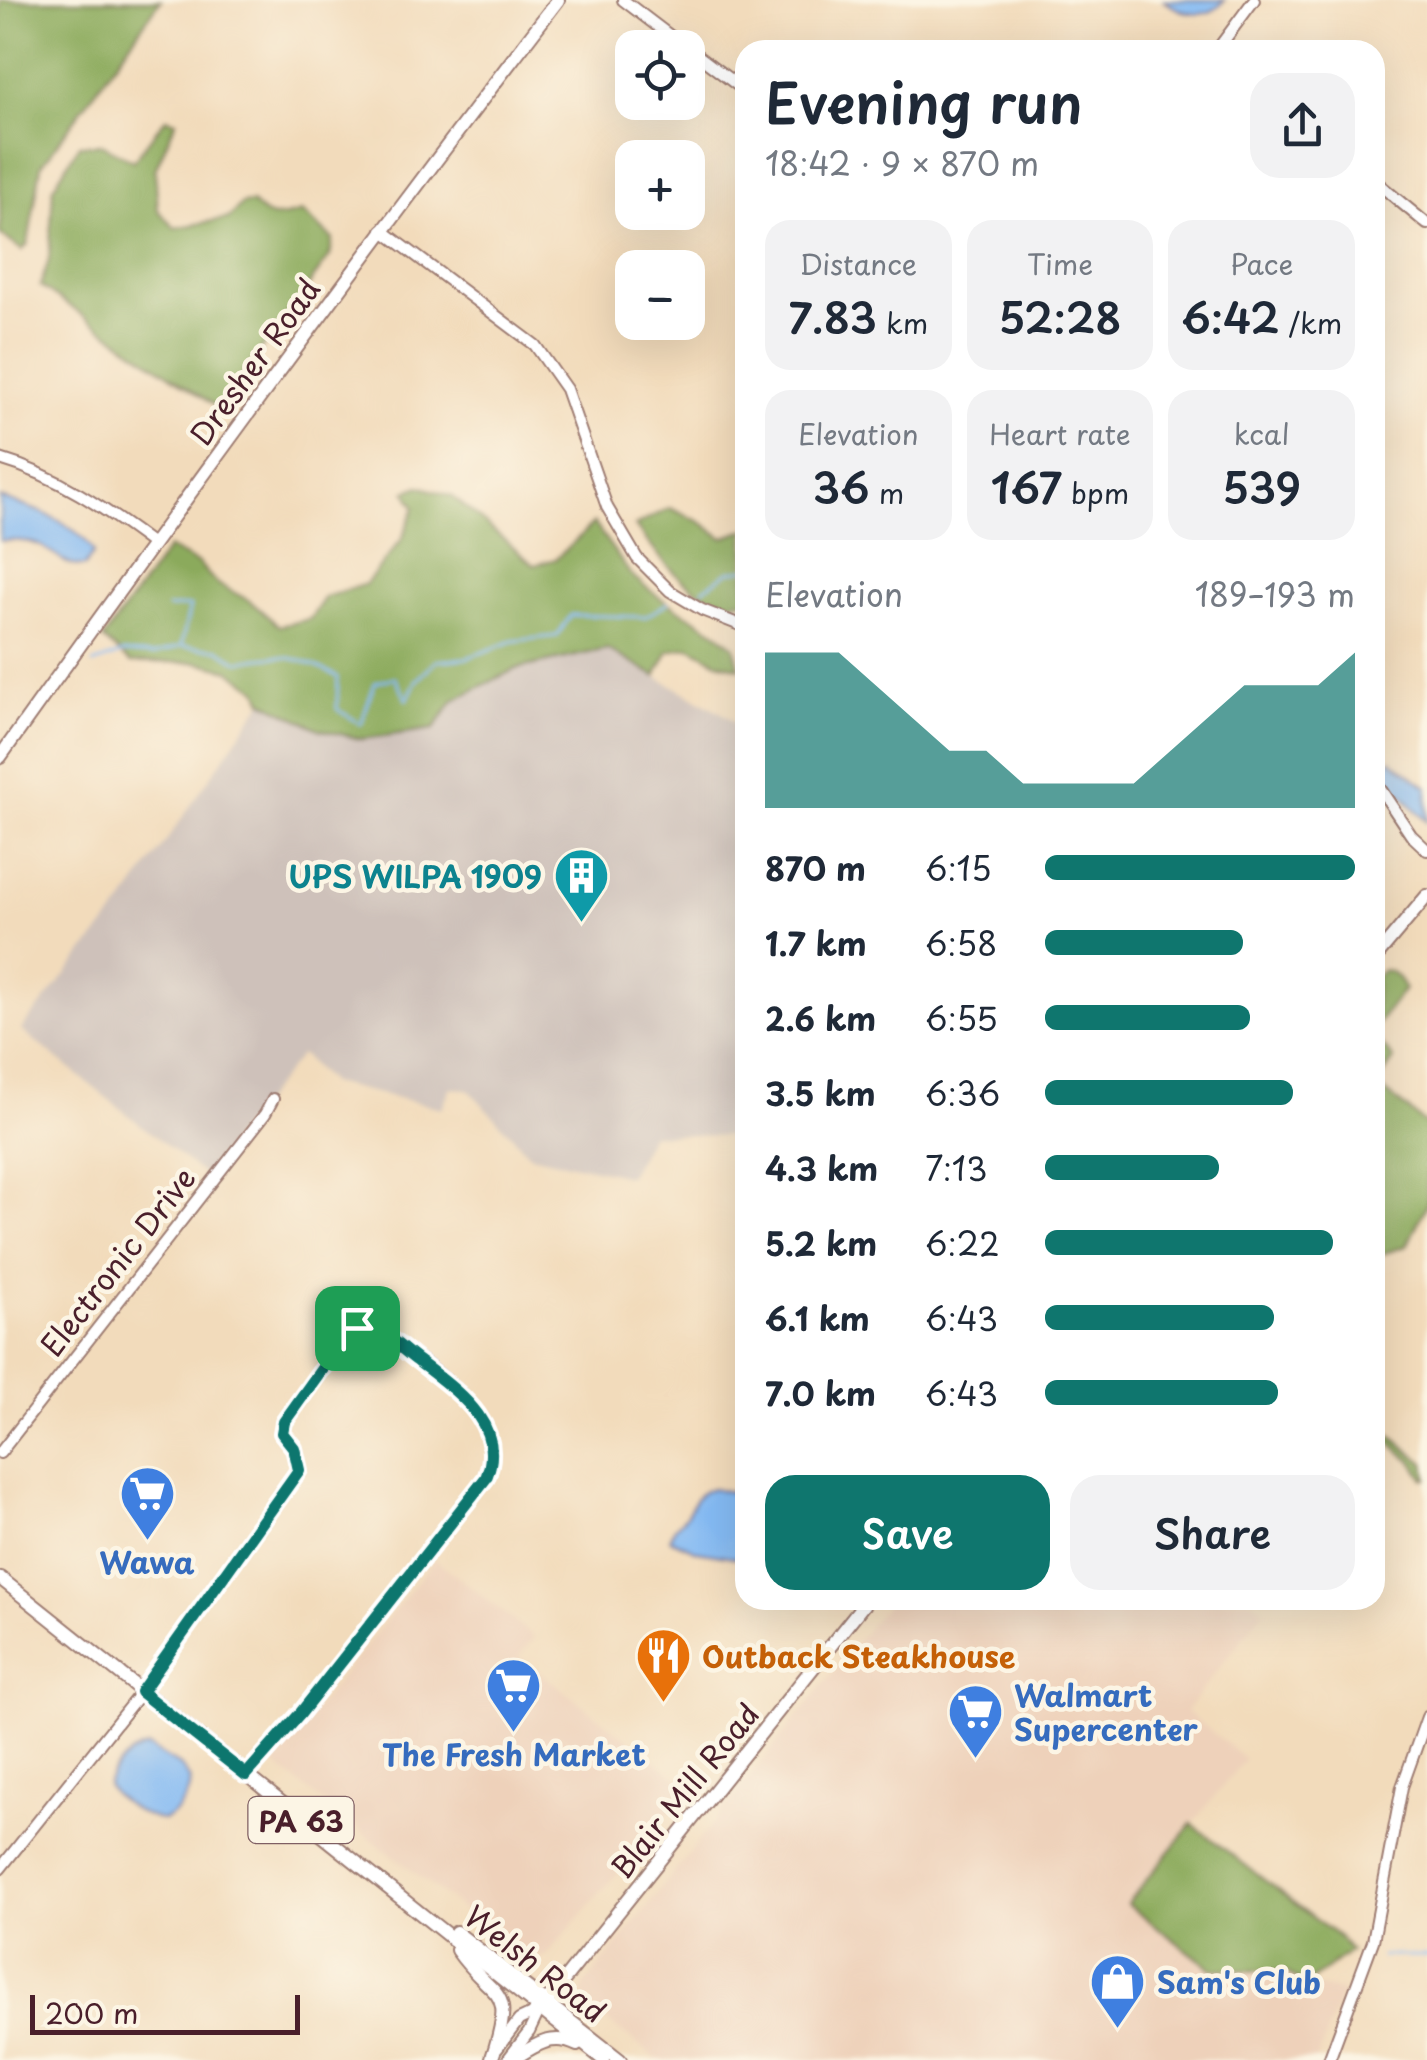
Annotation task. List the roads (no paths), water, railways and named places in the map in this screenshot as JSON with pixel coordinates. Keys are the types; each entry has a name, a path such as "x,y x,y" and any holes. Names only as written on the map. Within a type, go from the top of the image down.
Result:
{"main road":[{"name":"Dresher Road","path":"0,757 151,543 558,0"},
{"path":"1385,946 1427,896"},
{"name":"Welsh Road","path":"0,1578 447,1936 620,2060"},
{"name":"Blair Mill Road","path":"543,2006 859,1610"},
{"name":"Welsh Road","path":"417,1911 439,1919 602,2060"},
{"path":"447,1936 468,1966 488,1982 502,2002 503,2023 491,2059"},
{"path":"510,2060 554,2039 571,2042 602,2060"}],"street":[{"path":"623,0 663,30"},
{"path":"1224,40 1254,0"},
{"path":"705,61 735,84"},
{"path":"1385,189 1427,224"},
{"path":"382,230 535,345 566,389 607,506 638,558 670,591 735,623"},
{"path":"0,459 58,481 103,507 151,543"},
{"path":"1385,796 1411,835 1427,850"},
{"name":"Electronic Drive","path":"0,1453 265,1114 272,1099"},
{"path":"0,1870 141,1692 299,1470 294,1448 282,1433 284,1422 344,1338 357,1328 374,1329 476,1410 489,1435 490,1469 300,1714 246,1775"},
{"path":"1329,2060 1373,1941 1402,1787 1427,1717"},
{"path":"491,2059 518,2020 543,2006"},
{"path":"510,2060 543,2006"}],"water":[{"path":"1164,0 1225,0 1211,11 1195,14"},
{"path":"0,498 52,517 76,532 94,552 85,566 67,563 31,543 0,541"},
{"path":"1391,760 1427,787 1427,822 1385,776 1385,762"},
{"path":"707,1490 735,1494 735,1557 697,1551 670,1539 698,1496"},
{"path":"148,1747 181,1767 189,1778 183,1803 163,1820 132,1808 107,1786 123,1761"}],"waterway":[{"path":"703,589 735,571"},
{"path":"168,608 190,606 181,646 218,649 239,662 290,658 338,677 337,709 361,724 375,683 395,677 407,700 416,681 436,661 467,658 513,641 557,636 571,615 645,617 668,603"},
{"path":"93,664 123,653 154,655 178,647"},
{"path":"1382,1956 1427,1956"}],"place":[{"name":"UPS WILPA 1909","path":"581,924"},
{"name":"Wawa","path":"147,1542"},
{"name":"Outback Steakhouse","path":"663,1704"},
{"name":"The Fresh Market","path":"514,1734"},
{"name":"Walmart Supercenter","path":"975,1760"},
{"name":"Sam's Club","path":"1118,2030"}]}
